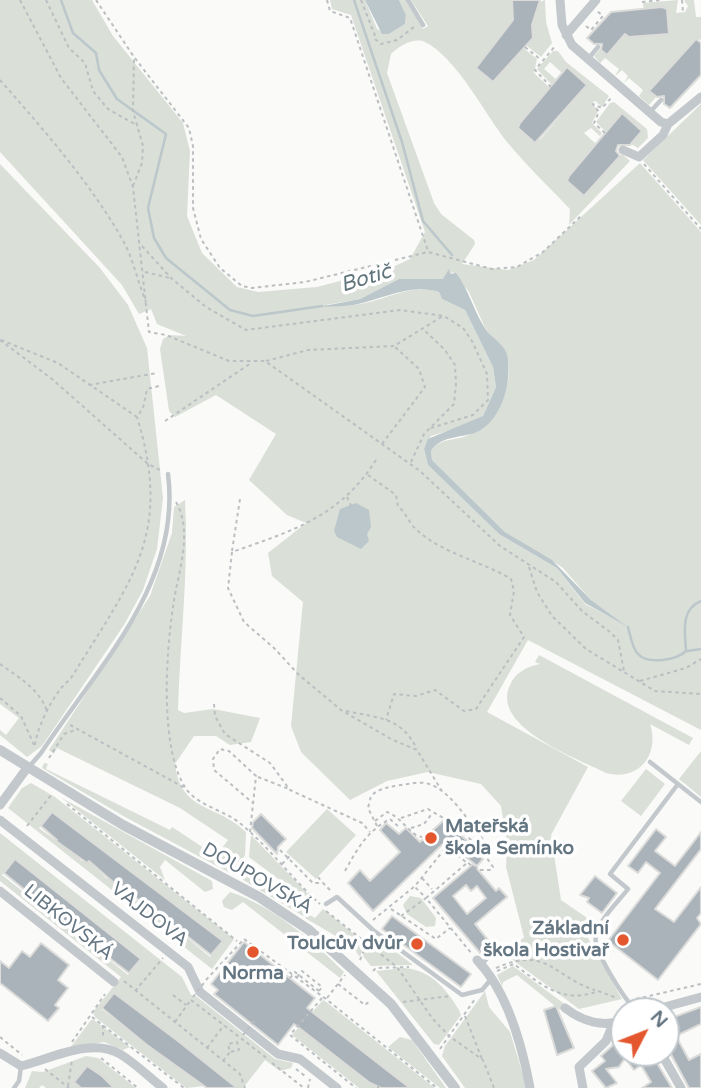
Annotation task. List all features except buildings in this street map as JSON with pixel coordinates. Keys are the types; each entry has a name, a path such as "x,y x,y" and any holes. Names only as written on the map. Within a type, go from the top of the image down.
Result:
{"street":[{"path":"560,0 566,35 588,59 668,124"},
{"path":"566,35 595,4"},
{"path":"623,150 639,157 663,135 668,124 701,97"},
{"name":"DOUPOVSKÁ","path":"0,750 123,825 259,897 309,930 391,1004 455,1088"},
{"path":"0,805 30,766"},
{"name":"VAJDOVA","path":"0,820 188,967 200,992 210,1000 278,1054 300,1059 337,1088"},
{"name":"LIBKOVSKÁ","path":"0,891 116,980"},
{"path":"479,962 495,974 518,1041 530,1088"},
{"path":"680,1003 701,997"},
{"path":"565,1008 591,1021 610,1024"},
{"path":"583,1088 579,1067 607,1041 610,1032"},
{"path":"0,1053 22,1060 103,1047 120,1054 163,1088"},
{"path":"669,1067 681,1088"}],"lane":[{"path":"408,0 422,23"},
{"path":"588,59 598,47"},
{"path":"650,112 660,100"},
{"path":"30,766 137,614 153,584 169,528 171,492 168,474"},
{"path":"650,762 701,802"},
{"path":"623,997 595,941 598,930 628,889 610,874 678,783"},
{"path":"326,904 337,897 419,965 462,995 482,990 495,974"},
{"path":"479,962 493,950"},
{"path":"14,1088 19,1081 22,1060"}],"path":[{"path":"20,0 61,78 122,157 133,187 133,212 141,246 149,332 166,335 219,359 253,362 308,350 394,346 444,316"},
{"path":"46,0 69,48 85,63 93,91 108,108 138,126"},
{"path":"96,0 134,57 189,128 193,146 195,220 208,254 235,282 252,288 305,282 428,252 492,269 517,267 543,252 581,216"},
{"path":"327,0 330,11 350,18 428,252"},
{"path":"361,0 376,38 383,44 397,40 422,23"},
{"path":"642,2 662,0"},
{"path":"682,0 683,12"},
{"path":"586,26 591,30 603,16 595,4"},
{"path":"551,86 536,73 556,45"},
{"path":"526,47 542,61"},
{"path":"133,187 142,163 143,146 133,111 134,57"},
{"path":"0,80 71,165 122,238 136,268 148,307"},
{"path":"605,133 594,123 612,97"},
{"path":"600,112 593,104 602,108"},
{"path":"641,161 701,229"},
{"path":"141,246 205,307 246,330 400,310 444,316 463,328 487,374 489,395 485,406 479,411 428,429"},
{"path":"144,272 172,278"},
{"path":"411,464 415,449 428,429 454,404 456,384 455,365 445,350 421,328"},
{"path":"0,340 58,363 136,417 148,464 152,508 139,562 115,608 84,653 72,677 59,691 35,746 30,766"},
{"path":"0,340 52,379 148,464 168,474"},
{"path":"382,444 425,387 419,369 394,346"},
{"path":"265,361 411,464 500,546 556,582 582,611 618,640 624,671"},
{"path":"165,421 253,362"},
{"path":"88,385 157,373"},
{"path":"136,417 143,408 147,389 159,386"},
{"path":"232,552 304,526 347,496 376,460"},
{"path":"367,474 396,495 398,506 409,515 416,531 452,552 485,564 511,579 513,591 510,615 524,637 476,709 464,710 435,690 416,696 394,694 386,720"},
{"path":"171,492 181,511 183,548 173,608 167,719 169,741 186,788"},
{"path":"347,496 352,508"},
{"path":"240,499 228,588 243,622 341,710 393,740 417,750"},
{"path":"528,566 543,602 562,627 586,649 666,694 701,694"},
{"path":"639,681 685,668 701,659"},
{"path":"0,664 34,690 43,700 48,714"},
{"path":"0,698 21,716 35,746"},
{"path":"214,704 215,716 225,734 270,763 290,790"},
{"path":"341,710 386,720 407,730 443,793 486,843 480,848"},
{"path":"61,723 79,729 186,788 250,833 335,919 397,967 419,1000 449,1036 483,1060"},
{"path":"49,758 64,734 79,729"},
{"path":"253,803 214,770 213,759 223,748 256,776 362,823 370,832"},
{"path":"250,833 256,776"},
{"path":"377,826 369,801 381,789 429,784 443,793"},
{"path":"27,826 53,794"},
{"path":"60,798 238,942"},
{"path":"400,819 428,809 445,819"},
{"path":"374,821 387,812 422,837"},
{"path":"410,829 424,824 432,813"},
{"path":"345,871 370,832 377,826 390,819 400,828"},
{"path":"372,922 415,886 447,846 467,863 480,870 491,870 493,867 480,848 461,831 469,822"},
{"path":"280,850 313,883 323,883"},
{"path":"281,865 289,857"},
{"path":"401,916 467,863"},
{"path":"318,877 337,897"},
{"path":"421,877 434,891"},
{"path":"415,886 479,962"},
{"path":"303,918 311,908"},
{"path":"390,908 436,939 450,928"},
{"path":"174,1023 238,942 244,939 326,999 437,1088"},
{"path":"360,960 367,942"},
{"path":"597,991 584,996 554,994 514,964 495,974 493,970 521,958 552,965 575,983 597,991 613,997"},
{"path":"135,991 158,965"},
{"path":"373,971 419,965"},
{"path":"290,978 295,972 319,991 322,987 302,971 296,978"},
{"path":"326,999 346,974"},
{"path":"147,977 151,980"},
{"path":"116,980 135,991 240,1074 245,1088"},
{"path":"338,984 365,1006 371,999"},
{"path":"647,997 701,984"},
{"path":"438,1051 482,990"},
{"path":"82,1029 105,994"},
{"path":"173,995 187,1005"},
{"path":"399,1002 462,995"},
{"path":"192,999 307,1088 310,1075 305,1076 290,1065"},
{"path":"326,999 319,999 290,1035 356,1088"},
{"path":"464,1015 494,1088"},
{"path":"91,1016 184,1088"},
{"path":"230,1052 228,1044 237,1042 255,1020"},
{"path":"103,1024 103,1047"},
{"path":"206,1049 224,1025"},
{"path":"0,1037 22,1060"},
{"path":"223,1061 230,1052 239,1051 237,1042"},
{"path":"94,1054 138,1088"},
{"path":"63,1062 80,1057"},
{"path":"69,1088 72,1059"},
{"path":"272,1062 281,1063"},
{"path":"53,1065 44,1068 69,1088"}],"shaded area":[{"path":"0,0 92,0 113,36 183,123 190,151 187,216 202,253 237,287 258,292 317,287 393,267 410,259 425,232 351,15 332,9 330,0 365,0 377,29 389,34 405,24 406,15 399,0 406,0 423,29 428,26 411,0 512,0 513,20 476,68 493,82 522,47 537,59 534,73 550,88 520,123 540,140 587,85 567,67 562,73 550,62 544,69 558,81 552,85 537,69 553,51 558,51 566,62 609,96 602,107 595,101 592,103 598,111 592,123 602,133 600,136 591,128 584,133 596,144 567,181 584,196 622,154 630,161 569,225 570,209 507,142 459,73 437,49 421,41 407,43 391,54 387,73 434,203 441,214 474,240 475,244 462,264 508,270 534,260 640,163 701,232 701,730 528,640 487,712 588,767 551,835 561,900 593,922 588,938 621,997 610,997 610,1002 579,1009 514,961 508,953 524,937 506,867 507,843 501,806 481,784 428,772 387,781 350,800 301,752 291,726 303,602 272,576 268,553 306,523 287,515 249,480 276,434 216,395 175,417 169,411 160,349 163,339 170,335 186,336 157,324 151,309 139,314 122,285 0,152","holes":["453,272 469,292 486,330 507,355 509,377 506,389 488,419 470,434 439,443 431,451 432,460 505,532 562,567 591,600 624,624 585,604 557,568 499,534 428,465 424,449 431,436 471,424 483,416 496,387 493,367 465,310 442,299 439,292 428,290 406,291 354,305 326,305 360,299 399,279 443,279"]},
{"path":"365,0 399,0 406,15 405,24 389,34 382,34"},
{"path":"545,0 546,22 552,43 541,57 527,46 533,38 532,23 540,2"},
{"path":"678,0 676,13 685,12 688,6 684,0 694,0 696,17 701,17 701,40 696,39 650,90 656,97 649,105 639,96 643,90 629,78 624,83 628,76 622,70 615,76 619,69 605,58 600,63 594,56 600,49 608,55 625,34 630,37 669,34 644,11 643,3"},
{"path":"614,102 647,129 648,138 638,148 631,144 642,131 622,114 606,132 596,122 610,103"},
{"path":"701,104 701,225 643,160"},
{"path":"0,164 100,268 128,305 147,348 163,498 157,549 143,590 124,625 42,746 27,757 0,735 0,730 6,735 19,718 0,704"},
{"path":"449,269 450,274 456,273 461,280 486,330 505,350 509,369 503,400 494,418 479,431 441,442 431,451 432,460 505,532 552,560 591,600 628,627 585,603 557,568 499,534 428,465 424,449 428,439 483,416 496,387 493,367 465,310 442,299 439,292 418,289 353,305 319,307 360,299 399,279 443,279"},
{"path":"185,500 185,579 178,710 184,713 213,709 260,718 251,742 230,745 216,736 194,736 175,764 184,791 192,799 246,832 245,855 234,875 125,817 42,768 44,763 48,764 46,769 170,830 172,827 216,856 228,840 180,808 57,748 54,754 49,750 150,596 172,533 174,507"},
{"path":"356,503 369,510 371,527 367,534 369,541 361,549 337,537 334,531 340,509"},
{"path":"539,655 693,738 689,745 650,724 652,746 644,763 637,769 618,775 606,773 558,750 524,727 512,714 507,700 512,681 522,671 540,664 535,662"},
{"path":"701,751 701,797 679,779"},
{"path":"646,769 665,784 641,816 621,801"},
{"path":"31,783 55,797 234,939 212,969 8,808 22,788","holes":["52,812 222,941 210,957 153,909 145,909 143,904 120,890 122,887 109,877 107,879 89,861 81,861 39,828"]},
{"path":"62,798 212,881 213,889 205,892 165,860 160,867 165,880"},
{"path":"327,809 356,835 316,879 286,852"},
{"path":"0,833 182,977 191,995 196,996 275,1059 293,1063 291,1068 280,1071 265,1060 243,1088 237,1088 114,993 101,1009 204,1086 186,1088 95,1017 93,1012 121,977 0,881","holes":["15,859 140,959 128,975 2,875"]},
{"path":"251,835 315,901 308,901 249,857"},
{"path":"248,871 306,912 303,916 240,878"},
{"path":"230,892 262,906 292,926 344,972 340,978 243,902 232,910 224,907 222,901"},
{"path":"410,896 421,898 436,918 435,926 426,927 407,914 403,905"},
{"path":"323,909 365,943 360,957 351,945 305,918 308,914 315,918"},
{"path":"376,937 412,965 371,966 363,956 369,941 372,942"},
{"path":"513,966 566,1005 560,1010 517,975 503,982 502,986 497,975"},
{"path":"404,968 429,976 449,994 459,1010 461,1015 439,1045 434,1044 376,971"},
{"path":"485,991 489,1007 510,1032 527,1088 465,1088 442,1056 445,1046"},
{"path":"323,1000 435,1088 410,1088 314,1015 302,1031 362,1075 364,1080 372,1081 381,1088 359,1088 292,1035"},
{"path":"91,1020 130,1047 123,1050 104,1042 70,1048"},
{"path":"400,1037 412,1040 446,1088 440,1088 388,1047"},
{"path":"86,1056 98,1058 136,1088 114,1088 95,1071 81,1088 46,1088 42,1085 39,1088 25,1088 32,1071 43,1072"}],"waterway":[{"name":"Botič","path":"61,0 73,33 96,53 99,70 117,99 166,134 148,208 154,238 166,258 230,310 253,316 322,306"},
{"path":"354,0 402,142 423,221 452,255"},
{"name":"Botič","path":"628,627 638,654 655,660 676,657 686,651 685,622 690,610 701,601"},
{"name":"Botič","path":"687,651 701,649"}],"place":[{"name":"Mateřská škola Semínko","path":"431,838"},
{"name":"Základní škola Hostivař","path":"623,940"},
{"name":"Toulcův dvůr","path":"417,944"},
{"name":"Norma","path":"253,952"}]}
